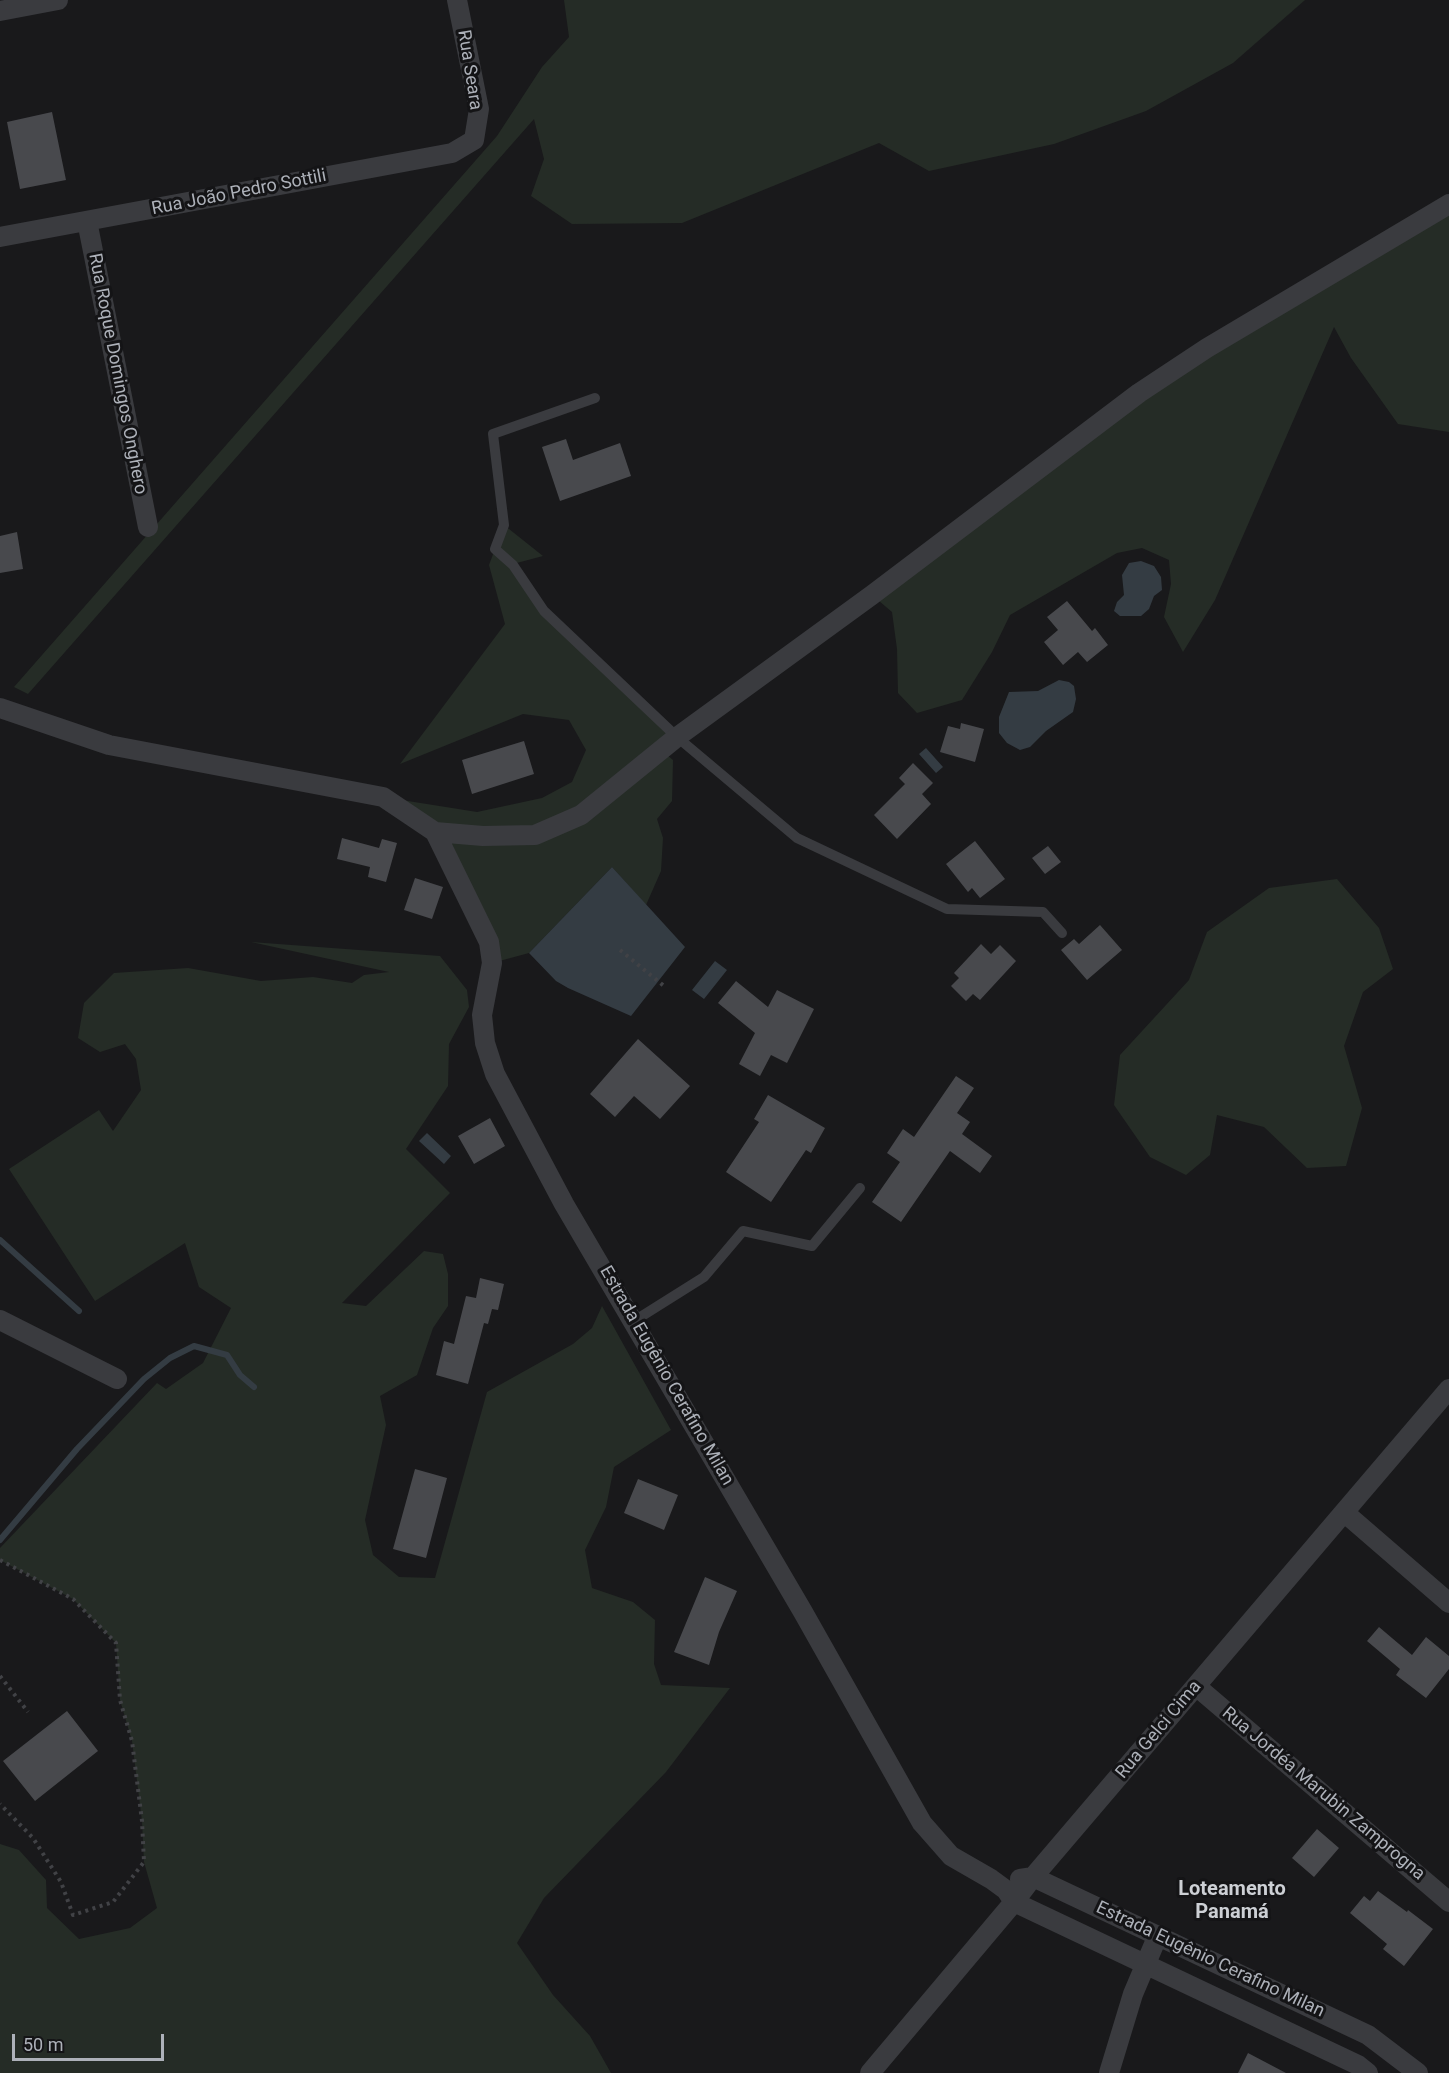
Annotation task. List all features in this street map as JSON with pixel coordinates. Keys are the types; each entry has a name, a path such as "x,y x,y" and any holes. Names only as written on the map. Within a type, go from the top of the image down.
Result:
{"street":[{"path":"0,11 58,0"},
{"name":"Rua Seara","path":"457,0 479,109 474,140"},
{"name":"Rua João Pedro Sottili","path":"0,237 452,153 474,140"},
{"path":"0,708 109,745 383,797 435,832 483,836 535,835 581,815 677,737 872,595 1139,393 1207,348 1449,204"},
{"name":"Rua Roque Domingos Onghero","path":"87,221 148,527"},
{"name":"Estrada Eugênio Cerafino Milan","path":"435,832 489,942 492,963 482,1015 485,1043 495,1074 564,1204 634,1321 922,1823 951,1856 991,1879 1006,1890 1014,1902 1361,2070"},
{"path":"0,1320 117,1379"},
{"name":"Rua Gelci Cima","path":"870,2073 1033,1877 1449,1389"},
{"path":"1345,1513 1449,1603"},
{"name":"Rua Jordéa Marubin Zamprogna","path":"1196,1686 1449,1902"},
{"name":"Estrada Eugênio Cerafino Milan","path":"991,1879 1011,1880 1033,1877 1368,2035 1418,2073"},
{"path":"1108,2073 1133,1994 1158,1935"},
{"path":"1361,2070 1368,2035"}],"lane":[{"path":"596,398 493,434 504,525 495,549 513,565 544,611 677,737 797,838 947,909 1042,912 1062,933"},
{"path":"634,1321 704,1277 743,1231 812,1246 860,1188"}],"path":[{"path":"620,950 664,986"},
{"path":"0,1560 73,1599 116,1643 120,1700 132,1741 141,1810 144,1862 113,1902 73,1915 61,1882 33,1838 0,1804"},
{"path":"0,1676 28,1712"}],"shaded area":[{"path":"564,0 1305,0 1233,63 1146,111 1054,144 929,171 879,143 682,223 572,224 531,196 544,159 534,119 28,694 14,687 497,136 542,67 569,37"},
{"path":"1449,204 1449,432 1398,424 1351,358 1334,327 1215,600 1183,652 1164,617 1171,584 1169,560 1142,548 1117,553 1010,615 992,652 962,700 917,713 898,693 897,649 892,612 872,595 1139,393"},
{"path":"504,525 543,556 513,564 544,611 677,737 661,750 673,760 672,801 657,819 663,838 661,871 646,905 612,867 529,953 492,963 445,855 383,797 477,812 542,798 572,782 586,750 569,720 523,714 400,764 505,624 489,565"},
{"path":"1141,561 1154,566 1161,577 1162,590 1154,596 1149,609 1141,616 1120,616 1114,611 1117,602 1124,595 1122,575 1129,563"},
{"path":"1059,680 1069,682 1074,686 1076,699 1073,712 1046,731 1030,747 1020,750 1007,743 999,733 999,717 1009,692 1038,691"},
{"path":"926,748 943,767 936,773 919,754"},
{"path":"612,867 685,947 631,1016 556,981 529,953"},
{"path":"1337,879 1379,928 1393,969 1363,992 1344,1046 1362,1108 1346,1166 1307,1168 1264,1127 1217,1115 1210,1155 1186,1175 1150,1157 1114,1105 1120,1055 1189,980 1207,932 1269,888"},
{"path":"251,942 440,956 467,990 469,1007 449,1044 448,1086 406,1149 450,1193 342,1303 366,1306 424,1251 443,1254 448,1274 448,1306 433,1328 417,1375 380,1396 386,1425 365,1520 373,1555 399,1577 435,1578 487,1392 573,1344 592,1328 602,1306 671,1430 614,1467 606,1507 585,1550 592,1588 633,1602 655,1620 654,1664 661,1685 730,1688 666,1772 544,1898 517,1943 553,1995 590,2036 611,2073 0,2073 0,1844 19,1850 46,1880 47,1908 79,1939 130,1928 157,1908 144,1862 142,1821 132,1741 120,1700 116,1643 73,1599 0,1560 0,1548 157,1383 166,1389 203,1363 231,1308 199,1287 185,1243 95,1301 9,1169 99,1110 113,1131 141,1090 136,1059 125,1044 100,1052 78,1038 84,1003 114,973 188,968 261,981 313,977 352,983 364,975 389,972"},
{"path":"715,961 727,970 704,999 692,990"},
{"path":"427,1133 451,1156 444,1164 419,1141"}],"building":[{"path":"52,112 66,180 20,189 7,122"},
{"path":"566,439 573,460 620,443 631,476 560,501 542,447"},
{"path":"17,532 23,569 0,573 0,536"},
{"path":"1067,601 1092,631 1095,628 1108,645 1087,662 1078,652 1063,665 1044,642 1058,630 1047,617"},
{"path":"961,723 984,729 975,762 940,752 948,726 960,729"},
{"path":"524,741 534,774 472,794 462,760"},
{"path":"913,763 933,783 922,794 931,804 897,839 874,815 905,784 899,778"},
{"path":"342,838 379,848 382,839 397,843 386,882 368,877 370,867 337,859"},
{"path":"975,841 1005,879 980,898 972,888 968,892 946,864"},
{"path":"1048,846 1061,862 1045,874 1032,858"},
{"path":"415,878 443,887 432,919 404,910"},
{"path":"1100,925 1122,950 1087,980 1061,950 1074,939 1079,944"},
{"path":"981,944 991,954 1000,945 1016,961 980,1000 973,994 966,1001 951,986 959,978 954,973"},
{"path":"736,981 768,1007 777,990 814,1009 787,1063 771,1055 760,1076 739,1064 755,1033 718,1003"},
{"path":"638,1039 690,1086 660,1119 634,1096 615,1117 590,1094"},
{"path":"956,1076 974,1088 957,1113 970,1122 962,1134 992,1156 980,1173 950,1151 901,1222 872,1202 900,1162 887,1153 903,1129 914,1137"},
{"path":"768,1095 825,1128 811,1153 806,1150 771,1202 726,1172 759,1122 754,1119"},
{"path":"490,1118 505,1146 474,1164 458,1136"},
{"path":"480,1278 504,1284 498,1310 492,1309 488,1324 484,1323 468,1384 436,1375 444,1341 454,1344 466,1296 476,1298"},
{"path":"415,1469 447,1478 426,1558 393,1549"},
{"path":"638,1479 678,1495 664,1530 624,1513"},
{"path":"705,1577 737,1591 719,1632 709,1665 674,1652"},
{"path":"1379,1627 1412,1655 1426,1637 1449,1656 1449,1669 1426,1698 1396,1675 1400,1669 1367,1641"},
{"path":"67,1711 98,1751 35,1801 3,1761"},
{"path":"1317,1829 1339,1848 1314,1877 1292,1858"},
{"path":"1378,1891 1433,1929 1404,1966 1383,1949 1387,1944 1350,1913 1364,1896 1370,1901"},
{"path":"1248,2053 1286,2073 1238,2073"}],"waterway":[{"path":"0,1240 79,1311"},
{"path":"0,1540 77,1449 144,1379 170,1358 194,1346 227,1355 240,1375 254,1387"}],"district":[{"name":"Loteamento Panamá","path":"1232,1902"}]}
